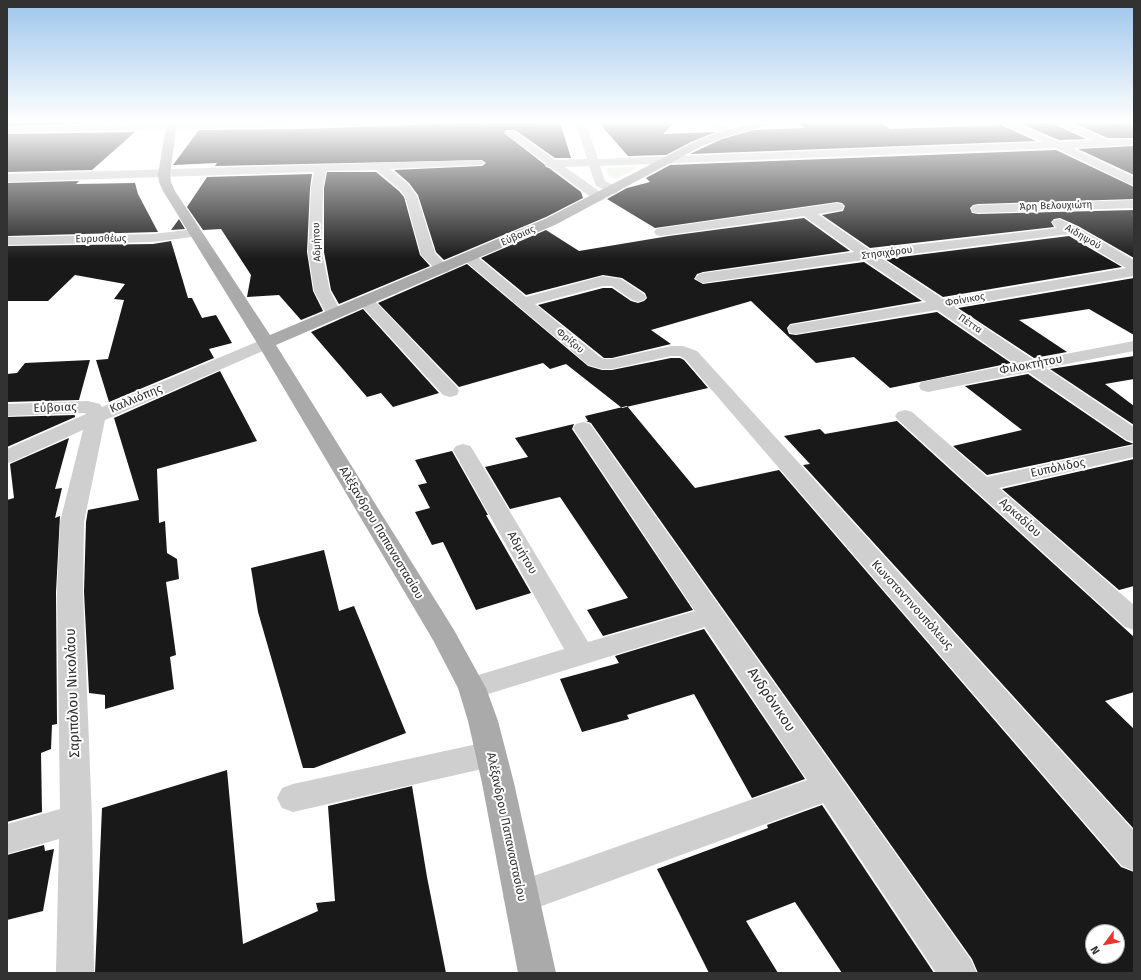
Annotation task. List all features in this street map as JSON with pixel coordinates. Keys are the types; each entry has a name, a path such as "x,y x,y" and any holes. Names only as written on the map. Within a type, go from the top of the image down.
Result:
{"main road":[{"name":"Αλέξανδρου Παπαναστασίου","path":"165,168 164,174 169,191 266,343 448,643 472,688 483,721 491,754 537,973"},
{"name":"Εύβοιας","path":"266,343 552,221 653,168"}],"street":[{"name":"Αδμήτου","path":"321,168 317,188 315,252 322,291 334,314"},
{"path":"7,178 326,168"},
{"path":"381,168 404,187 412,196 428,255 443,268"},
{"path":"556,168 599,197"},
{"path":"596,168 600,183 613,190"},
{"path":"1105,168 1134,182"},
{"name":"Άρη Βελουχιώτη","path":"978,208 1134,204"},
{"path":"660,232 837,207"},
{"name":"Αιδηψού","path":"1032,207 1134,266"},
{"name":"Πέττα","path":"807,212 867,255 1134,436"},
{"name":"Στησιχόρου","path":"703,278 867,255 1072,230"},
{"name":"Ευρυσθέως","path":"9,243 153,238 195,233"},
{"name":"Φρίξου","path":"469,257 525,302 594,361 612,364 672,351 683,351 691,355"},
{"name":"Φοίνικος","path":"796,329 1134,271"},
{"path":"525,302 603,282 616,282 638,297"},
{"path":"366,300 450,391"},
{"name":"Καλλιόπης","path":"7,457 96,416 266,343"},
{"name":"Φιλοκτήτου","path":"928,386 1134,346"},
{"name":"Κωνσταντινουπόλεως","path":"691,355 1134,855"},
{"name":"Εύβοιας","path":"7,410 88,407 93,408 96,416"},
{"name":"Σαριπόλου Νικολάου","path":"75,973 76,819 70,592 72,522 96,416"},
{"name":"Αρκαδίου","path":"905,416 1129,609"},
{"name":"Ανδρόνικου","path":"583,428 958,973"},
{"name":"Αδμήτου","path":"463,450 581,656"},
{"name":"Ευπόλιδος","path":"983,484 1134,451"},
{"path":"472,688 712,615"},
{"path":"293,798 491,754"},
{"path":"520,897 830,786"},
{"path":"7,839 76,819"}],"shaded area":[{"path":"606,168 634,168 635,169 616,179 609,176"}],"building":[{"path":"7,168 95,168 92,170 7,172"},
{"path":"444,168 548,168 581,192 583,198 546,217 444,260 436,252 418,195 409,183 394,170"},
{"path":"665,168 1093,168 1134,187 1134,199 978,204 973,205 970,208 972,213 978,214 1134,210 1134,258 1078,226 1060,218 1054,219 1051,222 1054,227 870,248 822,215 843,211 845,206 842,203 837,202 655,228 607,199 627,188 650,182 646,178"},
{"path":"1118,168 1134,168 1134,175"},
{"path":"327,172 376,172 399,191 404,197 420,255 430,266 339,304 331,290 324,252 324,188"},
{"path":"312,174 307,252 313,291 323,311 301,320 279,295 247,297 251,275 221,229 203,230 187,207 207,177"},
{"path":"79,181 76,184 135,183 138,194 158,232 7,236 7,183"},
{"path":"804,218 850,251 703,272 697,274 694,279 703,284 864,262 922,301 790,324 787,328 789,334 796,335 937,312 1011,363 890,388 854,357 816,363 751,301 651,330 671,344 612,358 604,358 538,305 603,288 612,288 631,301 638,303 647,298 645,293 622,278 603,275 526,295 481,258 546,230 579,251 669,236"},
{"path":"179,219 185,229 171,230"},
{"path":"1069,236 1122,267 943,297 885,259"},
{"path":"171,241 188,298 192,298 202,318 216,315 232,343 209,349 214,358 109,402 96,360 108,359 124,300 114,299 125,284 75,275 48,301 7,301 7,246 153,244"},
{"path":"467,264 588,366 602,370 612,370 671,358 680,358 684,360 708,388 622,408 566,364 550,369 543,363 459,387 378,303"},
{"path":"1134,278 1134,335 1089,309 1019,320 1067,352 1034,358 958,308"},
{"path":"363,309 439,393 393,407 381,393 367,397 311,332"},
{"path":"1134,356 1134,379 1105,384 1134,406 1134,425 1050,369"},
{"path":"90,360 79,400 7,402 7,374 17,373 25,363"},
{"path":"220,371 257,441 157,469 159,523 165,521 167,553 177,559 179,579 166,582 176,655 170,657 174,689 105,709 105,695 89,693 84,592 86,522 88,510 139,500 114,418"},
{"path":"1028,374 1126,441 1134,444 987,475 953,446 1022,430 965,386"},
{"path":"627,406 695,488 779,470 1121,867 1134,872 1134,973 978,973 972,959 591,423 586,421 588,421 585,416"},
{"path":"75,415 75,417 7,447 7,417"},
{"path":"897,421 1134,637 1134,692 1105,701 1134,729 1134,829 803,465 810,464 784,436 820,429 825,434"},
{"path":"574,424 572,429 693,610 603,636 587,610 628,598 560,497 510,509 485,467 528,457 515,438"},
{"path":"69,438 55,489 62,488 55,518 60,516 56,592 57,724 52,725 51,749 41,753 42,812 7,822 7,500 14,498 10,464"},
{"path":"452,451 488,515 486,515 531,593 476,610 443,542 432,545 415,512 430,508 418,485 427,483 415,460"},
{"path":"1134,459 1134,586 1119,590 1002,489"},
{"path":"324,550 339,611 354,606 406,733 314,768 303,768 258,612 251,568"},
{"path":"704,629 805,779 752,798 694,694 627,715 629,719 582,732 560,679 619,663 615,656"},
{"path":"227,770 243,944 318,911 316,903 335,901 328,806 412,786 427,877 446,973 95,973 102,808"},
{"path":"822,805 934,973 842,973 795,902 746,921 778,973 709,973 657,869 768,828 767,825"},
{"path":"44,845 45,851 54,849 43,911 7,920 7,855"}]}
